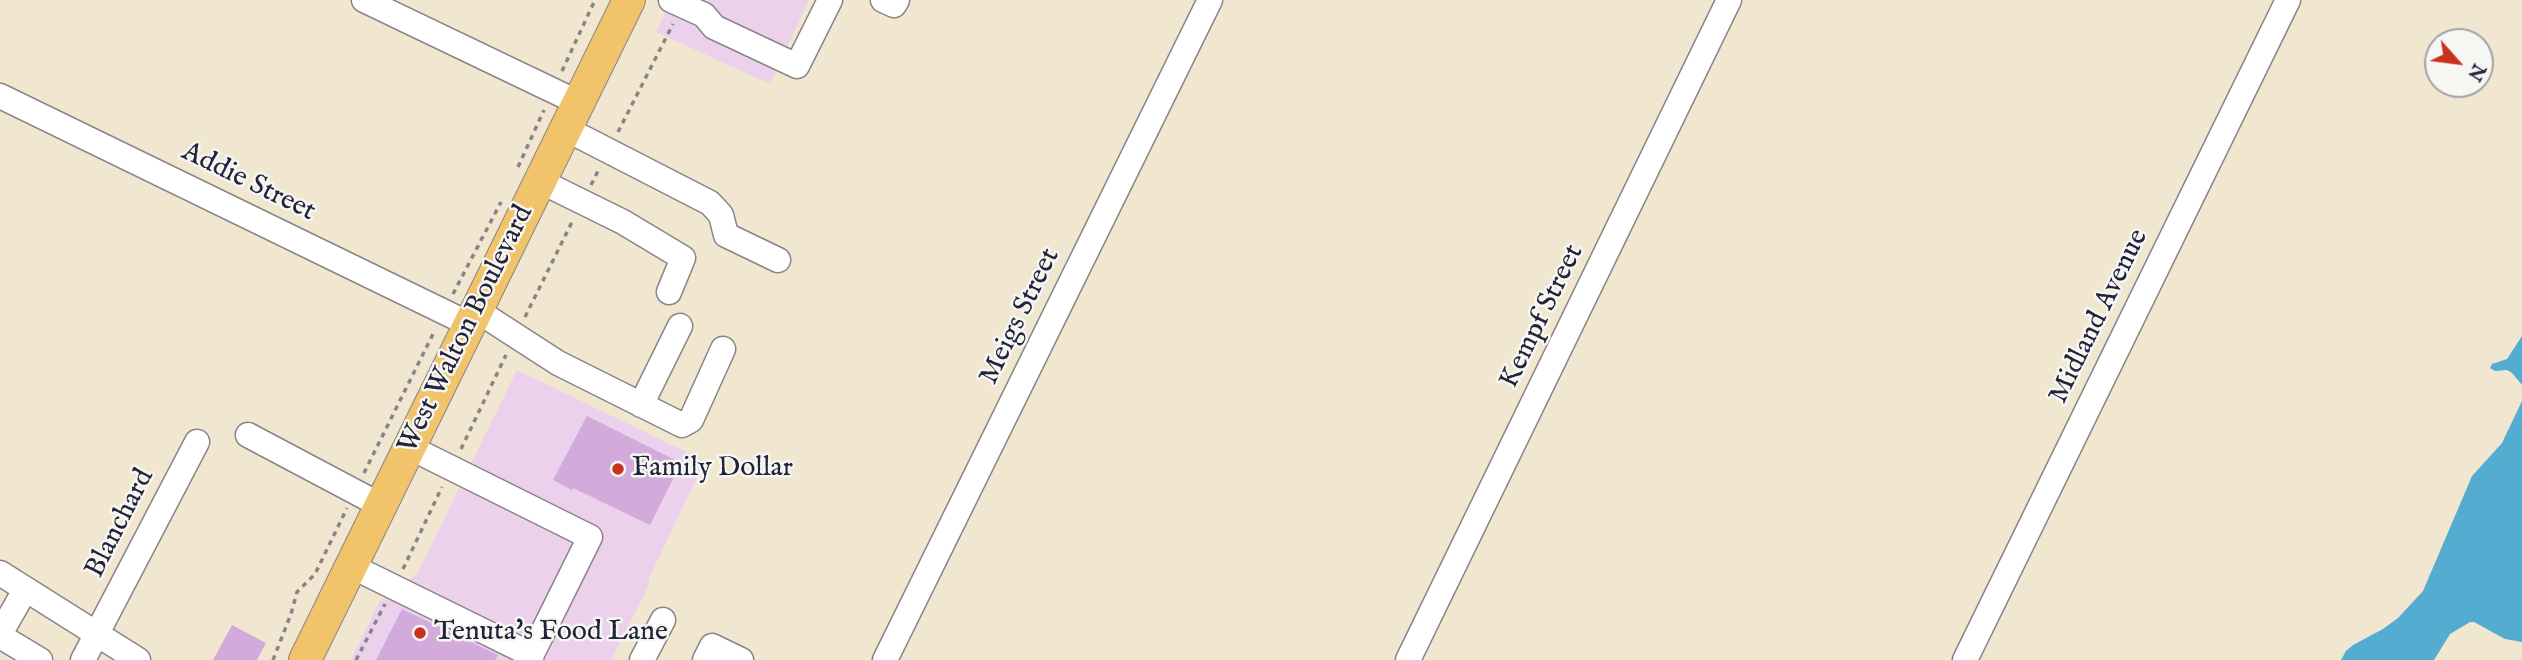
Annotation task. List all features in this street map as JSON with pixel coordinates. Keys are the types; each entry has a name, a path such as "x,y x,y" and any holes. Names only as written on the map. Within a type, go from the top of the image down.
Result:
{"main road":[{"name":"West Walton Boulevard","path":"305,660 629,0"}],"street":[{"path":"364,0 572,116 608,151 710,202 721,215 726,235 778,260"},
{"path":"677,3 704,15 714,27 797,66 830,0"},
{"path":"883,0 894,5 897,0"},
{"name":"Meigs Street","path":"885,660 1210,0"},
{"name":"Kempf Street","path":"1408,660 1729,0"},
{"name":"Midland Avenue","path":"1965,660 2288,0"},
{"name":"Addie Street","path":"0,96 516,336 558,363 682,425 691,420 723,349"},
{"path":"540,181 623,222 683,258 669,292"},
{"path":"641,404 680,326"},
{"path":"248,435 380,505"},
{"name":"Blanchard","path":"83,660 197,442"},
{"path":"351,566 389,596 530,657 590,537 408,447"},
{"path":"0,573 138,660"},
{"path":"24,590 0,635 40,660"},
{"path":"642,660 663,621"},
{"path":"705,660 712,646 741,660"}],"path":[{"path":"356,660 608,151 677,3"}],"shaded area":[{"path":"671,0 809,0 770,84 656,32"},
{"path":"517,370 705,461 649,578 649,585 611,660 351,660 379,602 417,574"}],"water":[{"path":"2522,336 2522,385 2507,370 2495,371 2490,368 2492,364 2507,359"},
{"path":"2522,401 2522,642 2505,639 2470,622 2450,634 2434,660 2341,660 2353,645 2398,618 2423,591 2472,476 2502,443"}],"building":[{"name":"Family Dollar","path":"587,416 681,463 650,525 553,480"},
{"name":"Tenuta's Food Lane","path":"402,609 498,655 495,660 376,660"},
{"path":"232,625 266,643 257,660 213,660"}],"place":[{"name":"Family Dollar","path":"618,469"},
{"name":"Tenuta's Food Lane","path":"420,633"}]}
